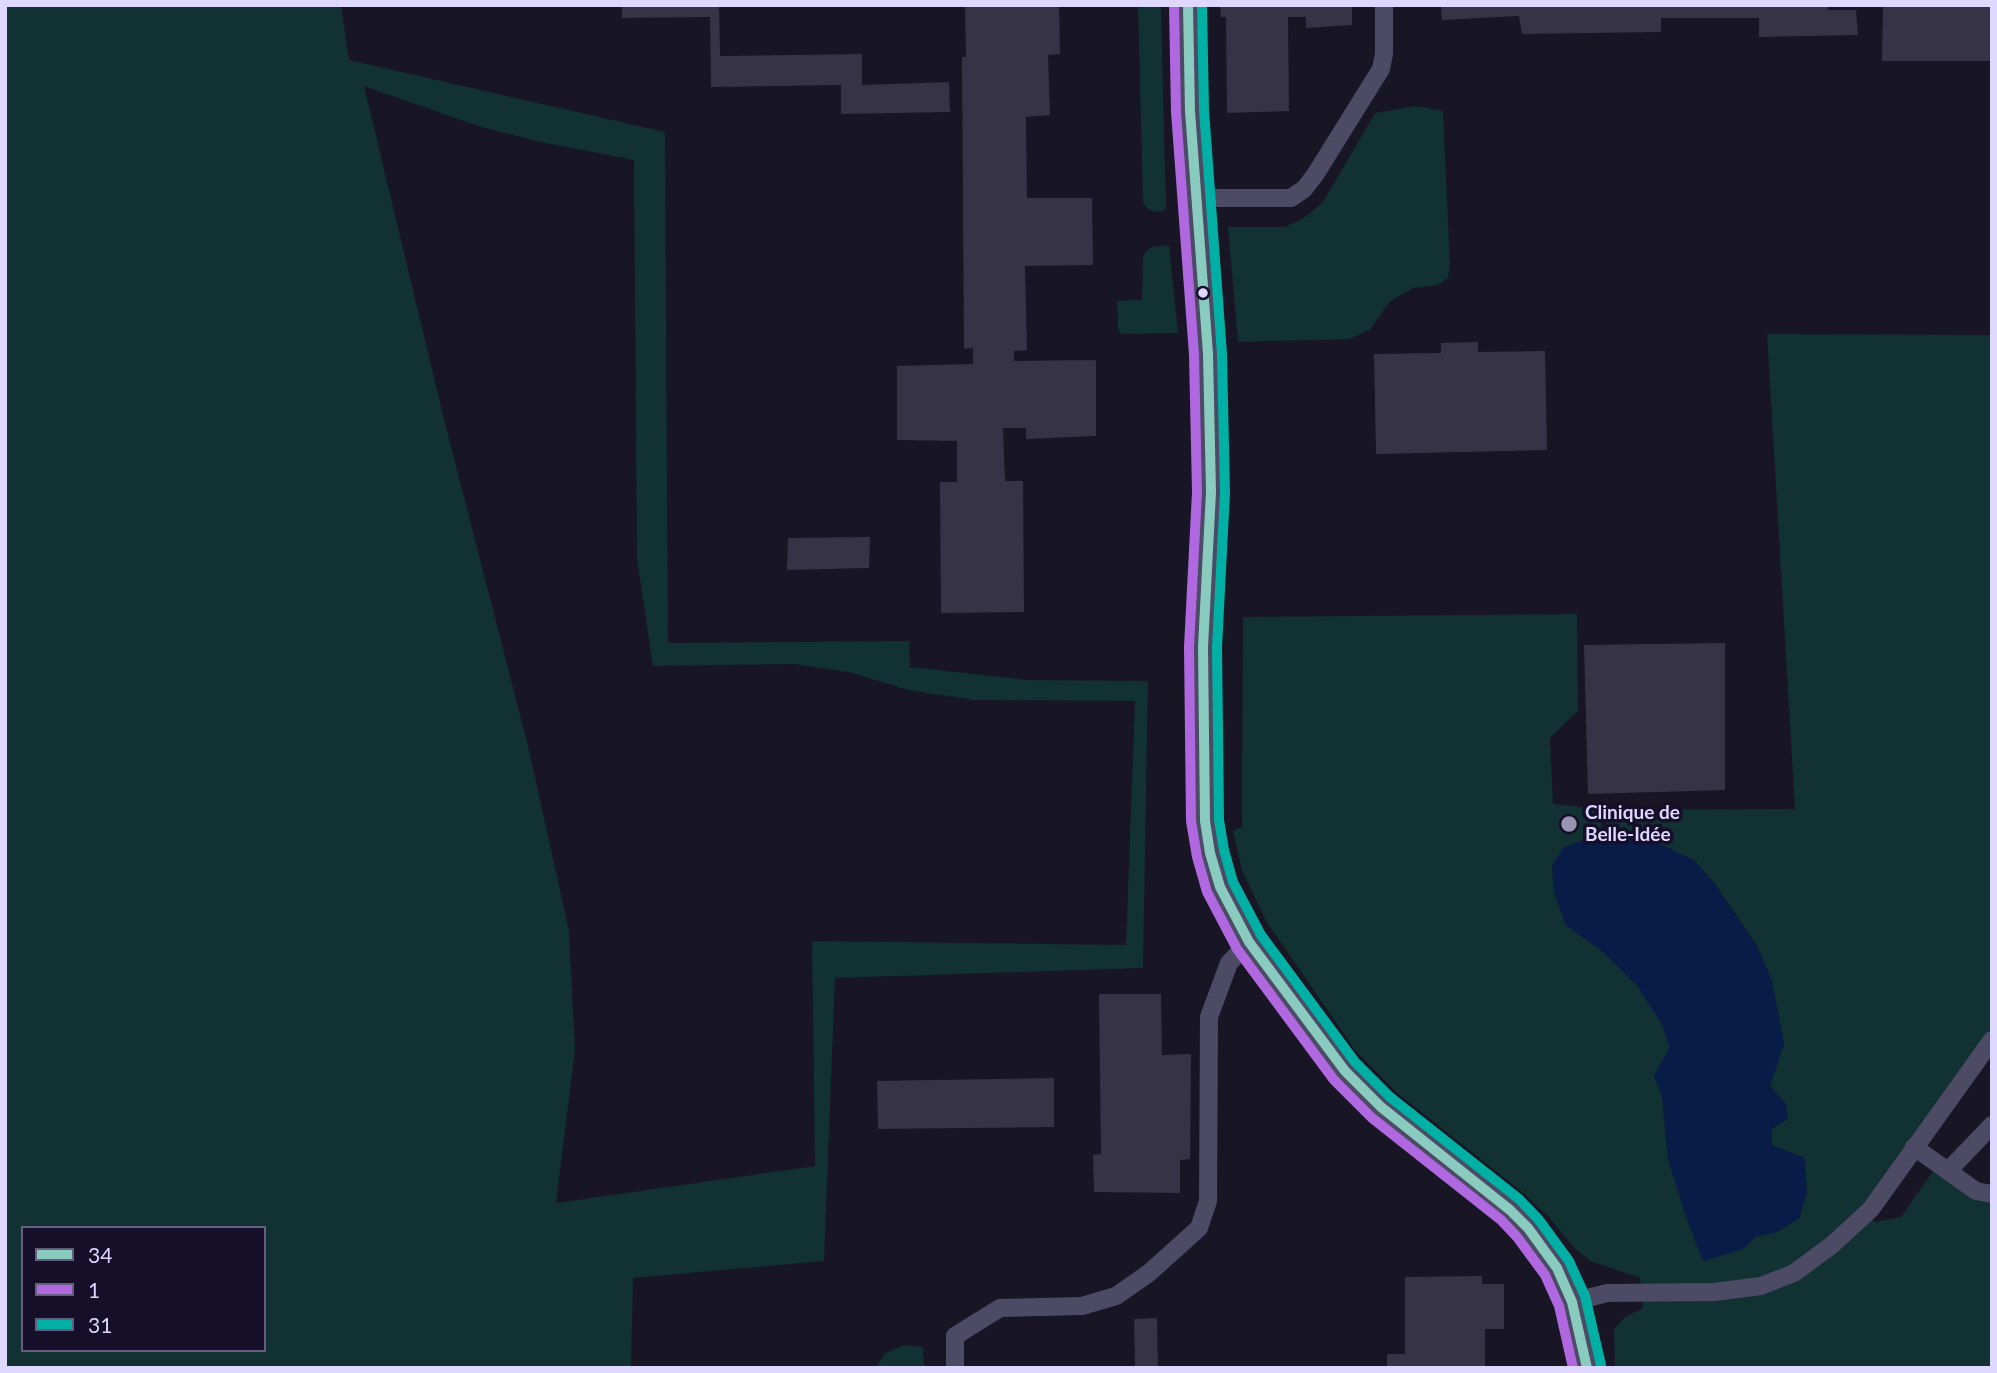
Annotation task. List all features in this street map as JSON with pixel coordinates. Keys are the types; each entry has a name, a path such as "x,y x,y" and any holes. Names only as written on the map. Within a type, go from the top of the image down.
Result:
{"street":[{"path":"1188,5 1190,111 1208,354 1211,492 1203,648 1205,821 1210,853 1220,887 1249,942 1345,1071 1372,1098 1510,1210 1528,1228 1557,1268 1572,1302 1587,1368"}],"lane":[{"path":"1195,198 1291,198 1304,189 1381,69 1384,54 1384,5"},
{"path":"955,1368 955,1336 1000,1308 1082,1306 1116,1296 1149,1273 1199,1228 1208,1201 1209,1017 1229,963 1249,942"},
{"path":"1572,1302 1608,1293 1714,1292 1761,1286 1794,1273 1832,1245 1871,1209 1992,1040"},
{"path":"1948,1171 1992,1125"},
{"path":"1914,1147 1976,1191 1992,1194"}],"green space":[{"path":"5,5 341,5 349,60 665,132 668,643 909,641 910,667 1028,680 1148,681 1143,968 835,978 824,1261 633,1278 631,1368 5,1368","holes":["364,86 478,126 541,142 634,160 637,559 653,666 794,664 849,672 908,690 974,700 1135,701 1126,945 812,941 815,1166 556,1203 575,1050 569,931 529,750 443,415"]},
{"path":"1138,5 1161,5 1166,210 1156,212 1143,203"},
{"path":"1416,106 1443,111 1450,266 1448,278 1438,285 1413,288 1389,302 1370,330 1349,339 1238,342 1228,227 1285,227 1305,217 1323,202 1375,113"},
{"path":"1169,245 1178,333 1121,334 1118,329 1117,301 1142,300 1143,257 1152,247"},
{"path":"1767,334 1992,335 1992,1036 1871,1209 1874,1222 1901,1217 1938,1164 1985,1193 1992,1206 1992,1368 1615,1368 1614,1329 1625,1317 1643,1308 1640,1278 1591,1261 1575,1249 1549,1217 1522,1192 1396,1092 1355,1050 1266,921 1242,870 1233,831 1242,827 1243,617 1577,614 1578,711 1550,738 1553,804 1598,809 1604,837 1587,839 1552,865 1554,892 1566,925 1602,951 1637,985 1662,1024 1670,1047 1654,1076 1662,1096 1668,1159 1703,1260 1744,1248 1755,1237 1777,1232 1799,1218 1807,1192 1772,1145 1772,1129 1786,1104 1770,1086 1784,1044 1772,981 1757,946 1714,883 1694,860 1625,835 1609,836 1603,810 1795,809"},
{"path":"904,1345 923,1347 924,1368 876,1368 885,1353"}],"water":[{"path":"1625,835 1658,843 1694,860 1714,883 1757,946 1772,981 1784,1044 1770,1086 1786,1104 1788,1119 1772,1129 1772,1145 1805,1158 1807,1192 1799,1218 1777,1232 1755,1237 1743,1249 1703,1261 1668,1159 1662,1096 1654,1076 1670,1047 1662,1024 1637,985 1602,951 1566,925 1554,892 1552,865 1564,847 1587,839"}],"building":[{"path":"622,5 719,5 720,56 862,54 862,85 949,82 950,112 841,114 841,85 711,87 710,17 622,18"},
{"path":"965,5 1059,5 1060,54 1048,55 1050,115 1026,117 1027,198 1092,198 1093,265 1025,266 1027,350 1014,351 1014,361 1096,360 1096,436 1026,439 1026,428 1003,428 1005,481 1023,481 1024,612 941,613 940,482 957,482 957,441 897,440 897,366 973,364 973,348 964,349 962,57 966,57"},
{"path":"1220,5 1352,5 1352,25 1306,28 1306,17 1288,17 1289,111 1227,113 1226,17 1221,17"},
{"path":"1441,5 1828,5 1828,10 1856,10 1858,35 1759,37 1759,18 1661,18 1661,32 1522,34 1519,16 1442,20"},
{"path":"1883,5 1992,5 1992,61 1882,61"},
{"path":"1478,342 1478,352 1545,351 1547,450 1376,454 1374,354 1441,353 1441,343"},
{"path":"870,537 869,568 787,570 788,538"},
{"path":"1725,643 1725,790 1588,794 1584,645"},
{"path":"1099,994 1161,994 1162,1055 1191,1054 1190,1159 1180,1160 1180,1193 1094,1192 1093,1155 1101,1154"},
{"path":"1054,1078 1054,1127 878,1129 877,1081"},
{"path":"1482,1276 1482,1284 1504,1284 1504,1329 1485,1329 1485,1368 1387,1368 1387,1354 1405,1354 1405,1277"},
{"path":"1157,1318 1158,1368 1135,1368 1134,1319"}],"transit line":[{"name":"1","path":"1174,5 1176,112 1194,355 1197,492 1189,647 1191,821 1207,892 1237,949 1334,1080 1372,1118 1501,1220 1517,1237 1545,1275 1559,1306 1573,1368"},
{"name":"34","path":"1188,5 1190,111 1208,354 1211,492 1203,647 1205,821 1210,853 1220,887 1249,942 1345,1071 1381,1107 1510,1210 1528,1228 1557,1268 1572,1302 1587,1368"},
{"name":"31","path":"1202,5 1204,110 1222,354 1225,493 1217,647 1219,820 1233,882 1261,935 1355,1062 1390,1097 1519,1199 1539,1220 1569,1261 1585,1296 1601,1365"}],"place":[{"name":"Clinique de Belle-Idée","path":"1569,824"}]}
